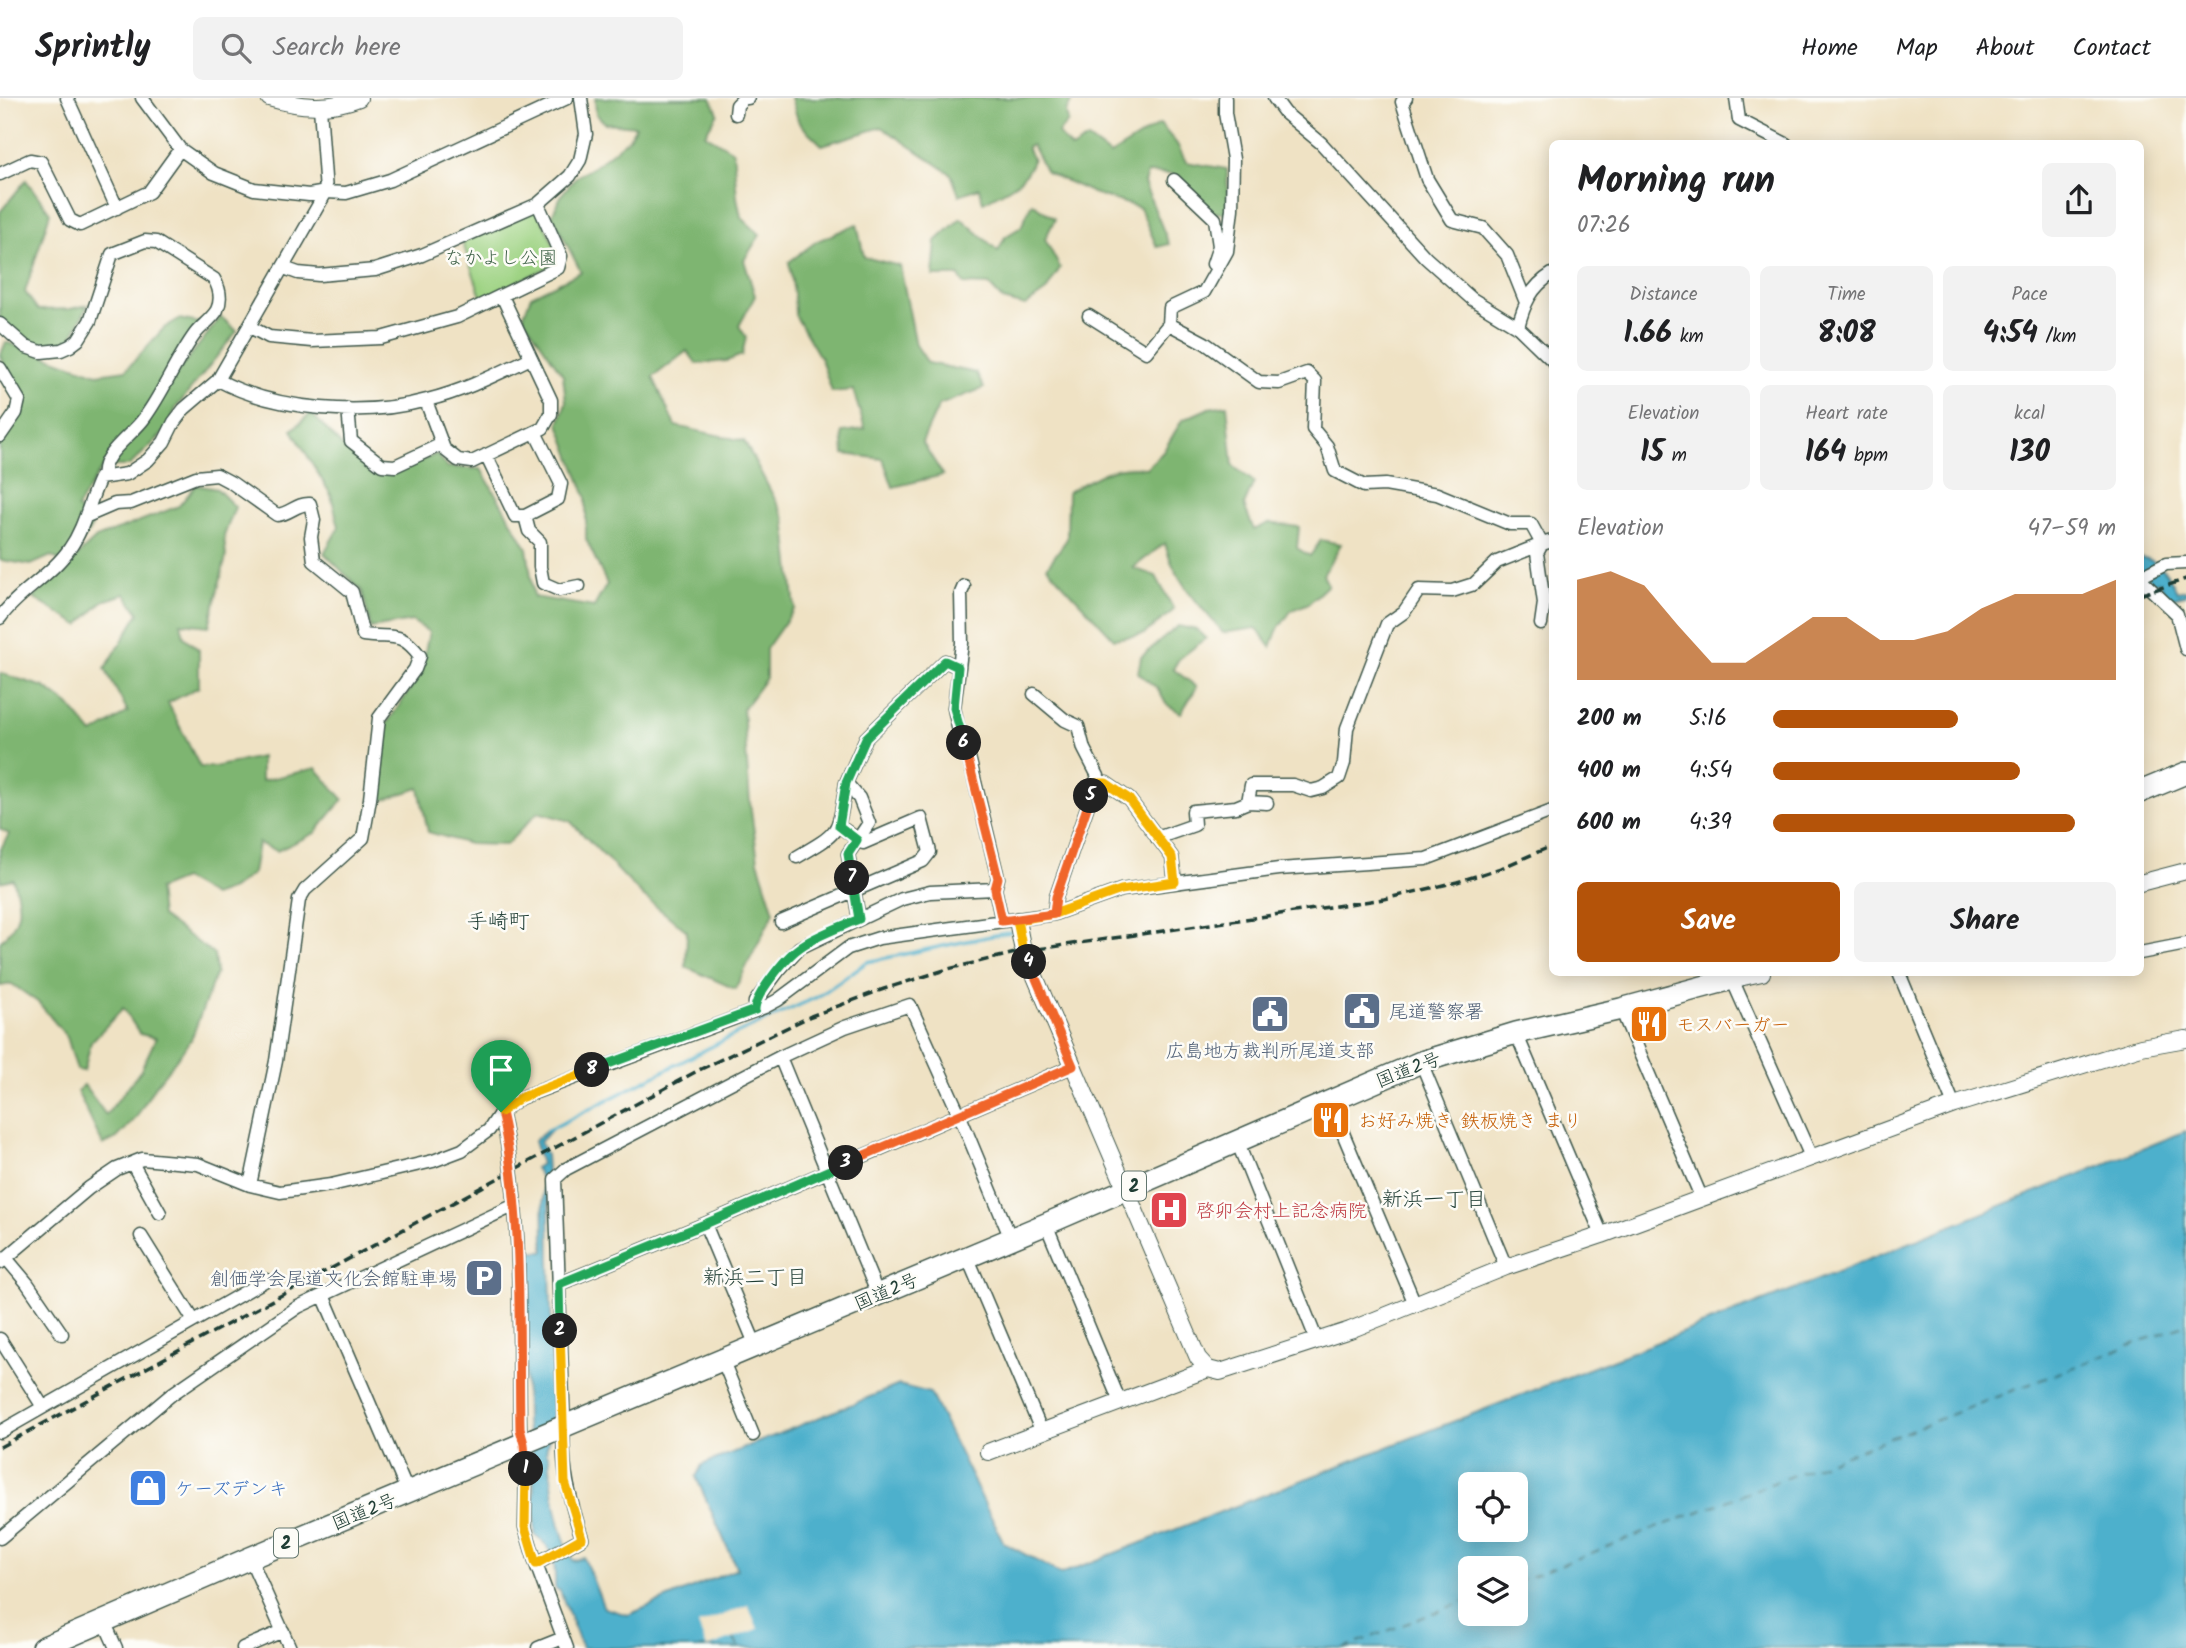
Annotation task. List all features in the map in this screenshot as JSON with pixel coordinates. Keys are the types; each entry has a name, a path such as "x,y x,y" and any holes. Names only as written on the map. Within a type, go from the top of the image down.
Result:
{"highway":[{"path":"2144,790 2186,772"},
{"name":"国道2号","path":"42,1648 1046,1224 1421,1062 1517,1033 1622,1009 1738,976"}],"street":[{"path":"66,98 117,208"},
{"path":"142,98 180,149 214,173 254,188 309,195 346,192 390,180 567,98"},
{"path":"269,98 293,105 320,107 359,98"},
{"path":"284,268 319,275 375,270 422,256 538,204 570,176 580,160 586,134 581,98"},
{"path":"736,114 737,105 748,98"},
{"path":"1089,316 1146,352 1168,324 1170,308 1203,292 1227,251 1232,209 1233,159 1225,98"},
{"path":"1274,98 1285,113 1321,143 1426,258 1472,299 1518,327 1549,353"},
{"path":"1406,98 1402,102 1427,179 1452,220 1483,228 1507,255 1525,300"},
{"path":"1736,98 1739,120 1778,140"},
{"path":"0,618 71,548 87,516 92,493 100,478 127,474 148,460 164,442 184,409 218,380 326,192 320,107"},
{"path":"0,174 30,160 41,162 70,220 80,225 149,192 180,149"},
{"path":"1174,180 1215,219 1219,246 1213,262 1215,271"},
{"path":"250,327 269,337 312,341 381,338 457,317 558,268 561,256 538,204"},
{"path":"0,324 26,347 41,352 70,346 78,340 90,321 112,254 145,240 156,242 214,279 219,288 220,299 216,311 195,334 145,418 106,457 104,476"},
{"path":"1518,327 1525,300 1549,276"},
{"path":"426,401 444,449 458,460 472,462 543,428 551,414 551,400 502,296"},
{"path":"1168,324 1205,343 1259,382 1279,383 1307,373 1315,382 1313,429 1327,446 1335,471 1364,486 1385,485 1437,494 1510,524 1531,524 1547,543"},
{"path":"218,380 234,388 285,403 348,409 388,407 426,401 474,385 531,358"},
{"path":"0,368 19,400 16,413 0,436"},
{"path":"348,409 351,441 382,465 395,466 442,444"},
{"path":"486,455 515,516 525,516 558,499 561,484 535,432"},
{"path":"87,516 115,504 131,503 196,477 217,475 232,482 277,515 285,514 301,503 310,504 314,520 311,537 314,561 352,592 363,635 400,637 408,641 420,656 415,669 379,718 363,838 305,890 299,900 276,1060 250,1185"},
{"path":"525,516 529,531 540,542 543,583 559,590 579,586"},
{"path":"1541,624 1544,603 1537,553 1547,543"},
{"path":"1248,802 1251,785 1293,785 1311,791 1323,788 1339,778 1344,763 1347,728 1387,624 1404,612 1419,590 1430,589 1438,592 1475,584 1497,562 1547,543"},
{"path":"2144,576 2163,566 2186,563"},
{"path":"2144,579 2182,613 2186,649"},
{"path":"964,586 961,593 962,643 954,708 968,753 998,878 995,889 1022,946 1198,1358 1208,1369 1220,1372 1230,1370 1317,1341 1506,1268 1812,1159 1954,1105 2141,1047 2186,1039"},
{"path":"797,857 828,839 839,826 846,783 866,738 945,661 958,667"},
{"path":"1034,694 1065,720 1078,726 1084,749 1098,776 1056,897 1054,914"},
{"path":"846,783 859,798 869,822 848,854 859,919"},
{"path":"1096,783 1106,783 1129,799 1172,857 1175,882"},
{"path":"1157,838 1194,825 1193,811 1236,807 1248,802 1267,803"},
{"path":"62,1334 27,1283 3,1261 89,1188 131,1163 155,1158 198,1164 250,1185 280,1192 331,1185 433,1161 462,1150 489,1130 501,1112 520,1098 778,1000 848,948 859,943 1054,914 1121,890 1175,882 1279,869 1426,859 1549,812"},
{"path":"781,922 923,861 930,852 921,818 863,843 839,826"},
{"path":"2144,882 2186,871"},
{"path":"755,1010 755,1002 799,948 902,899 930,892 995,889"},
{"path":"2144,952 2186,944"},
{"path":"1738,976 1812,1159"},
{"path":"1900,976 1954,1105"},
{"path":"538,1648 565,1643 525,1527 526,1465 542,1436 559,1284 555,1179 566,1169 780,1057 845,1027 910,1005 960,1115 1011,1238"},
{"path":"1622,1009 1702,1199"},
{"path":"1517,1033 1602,1235"},
{"path":"780,1057 878,1295"},
{"path":"1421,1062 1506,1268"},
{"path":"559,1284 1073,1066"},
{"path":"1329,1100 1415,1304"},
{"path":"501,1112 510,1152 515,1205 520,1429 542,1436 565,1482 582,1538 536,1564"},
{"path":"1237,1141 1317,1341"},
{"path":"131,1163 160,1213"},
{"path":"0,1538 173,1394 298,1307 515,1205"},
{"path":"705,1224 756,1346"},
{"path":"1046,1224 1119,1402"},
{"path":"141,1236 194,1321"},
{"path":"967,1256 1041,1430"},
{"path":"0,1432 266,1280"},
{"path":"323,1295 408,1493"},
{"path":"0,1339 43,1408"},
{"path":"723,1361 753,1435"},
{"path":"988,1452 1208,1369"},
{"path":"250,1558 290,1648"},
{"path":"104,1621 116,1648"},
{"path":"243,1648 283,1631"}],"green space":[{"path":"595,98 711,98 718,113 705,134 733,151 741,217 760,235 744,260 755,296 739,326 746,337 742,355 727,361 697,364 687,351 653,377 675,426 744,441 785,518 795,608 766,649 766,678 743,709 750,803 758,861 774,912 735,989 686,967 687,931 643,896 570,821 538,812 506,845 469,844 428,832 419,788 371,804 379,735 421,673 429,632 412,621 371,628 362,591 324,553 339,527 331,495 292,430 311,413 342,446 387,474 437,454 447,467 481,469 527,548 534,597 594,607 607,584 586,539 586,497 559,424 566,402 563,375 523,317 531,296 581,272 552,215 562,194 576,177 595,166 627,140 636,126 605,123 596,114"},
{"path":"791,98 1073,98 1066,112 1068,122 1058,133 1071,149 1088,139 1110,155 1160,124 1177,144 1186,162 1227,169 1228,213 1214,213 1172,174 1147,173 1144,183 1169,244 1157,247 1140,208 1093,193 1046,172 1032,145 1027,147 1033,160 1025,175 1012,186 983,202 979,188 959,195 951,174 882,127 822,145 799,123"},
{"path":"26,180 50,213 25,292 38,310 70,309 88,305 69,343 50,350 0,330 0,212"},
{"path":"1032,203 1055,219 1045,239 1060,268 1046,291 1025,306 1003,300 989,285 964,284 959,276 933,276 936,241 961,218 998,251 1005,237 1021,227"},
{"name":"なかよし公園","path":"537,209 559,256 555,264 482,299 462,241"},
{"path":"857,224 864,257 900,266 916,345 928,363 976,373 984,388 939,405 922,442 943,475 893,487 883,459 844,454 842,432 865,429 853,390 832,392 821,359 795,315 789,262 817,241"},
{"path":"221,317 237,331 176,408 167,430 129,466 110,466 109,459"},
{"path":"179,319 200,323 142,415 98,474 77,508 92,526 87,535 64,563 51,556 31,565 0,560 0,445 21,414 22,400 0,356 6,342 97,374 126,370 164,328"},
{"path":"1227,405 1233,466 1254,482 1244,505 1254,530 1269,523 1299,527 1297,548 1310,556 1321,540 1341,544 1323,575 1328,585 1309,603 1291,611 1277,631 1271,647 1256,628 1223,633 1181,580 1165,543 1133,568 1156,576 1174,610 1144,634 1114,639 1047,567 1067,539 1068,492 1114,470 1146,468 1163,452 1182,420 1209,408"},
{"path":"196,485 217,489 235,507 224,536 226,557 209,626 181,623 184,637 199,650 199,687 168,703 200,767 214,767 261,757 261,781 316,768 343,799 315,833 277,851 258,843 253,873 232,889 213,896 183,879 158,889 161,916 214,954 216,973 191,1040 153,1089 136,1118 117,1138 103,1145 77,1091 84,1085 106,1115 141,1070 156,1038 140,1034 123,1008 91,1042 84,1071 77,1070 67,1037 39,1003 12,984 0,986 0,942 13,927 19,906 13,879 0,882 0,850 9,834 0,829 0,673 44,687 69,705 93,734 128,712 105,669 139,613 125,594 103,601 79,625 33,598 96,538 179,506"},
{"path":"1178,626 1197,630 1206,638 1179,659 1173,669 1197,687 1181,713 1166,704 1158,689 1138,673 1141,657"}],"water":[{"path":"2144,558 2158,565 2167,574 2177,592 2186,590 2186,595 2167,599 2159,581 2153,583 2144,573"},
{"path":"550,1128 540,1142 546,1155 549,1206 553,1415 546,1452 549,1456 556,1510 573,1561 584,1558 604,1608 628,1615 737,1569 696,1477 702,1465 899,1385 930,1393 1004,1543 1061,1574 1820,1279 2186,1131 2186,1648 582,1648 560,1591 555,1588 551,1553 535,1535 533,1457 526,1423 524,1251 544,1251 543,1180 535,1168 541,1164 534,1141"}],"pier":[{"path":"748,1605 758,1629 707,1648 698,1625"}],"waterway":[{"path":"547,1131 734,1035 817,997 867,962 1010,932"}],"ferry route":[{"path":"1528,1577 2186,1324"},
{"path":"1343,1648 1458,1604"},
{"path":"734,1639 739,1648"}],"railway":[{"path":"2144,594 2186,579"},
{"path":"0,1447 699,1070 811,1016 948,969 1024,951 1384,899 1457,882 1501,868 1549,847"}],"place":[{"name":"尾道警察署","path":"1362,1011"},
{"name":"広島地方裁判所尾道支部","path":"1270,1014"},
{"name":"モスバーガー","path":"1649,1024"},
{"name":"お好み焼き 鉄板焼き まり","path":"1331,1120"},
{"name":"啓卯会村上記念病院","path":"1169,1210"},
{"name":"創価学会尾道文化会館駐車場","path":"484,1278"},
{"name":"ケーズデンキ","path":"148,1488"}],"district":[{"name":"手崎町","path":"498,921"},
{"name":"新浜一丁目","path":"1434,1199"},
{"name":"新浜二丁目","path":"755,1277"}],"route":[{"path":"501,1112 510,1152 515,1205 520,1429 526,1465 525,1527 536,1564 582,1538 565,1482 559,1284 1073,1066 1022,946 1017,920 1054,914 1121,890 1175,882 1172,857 1129,799 1106,783 1096,783 1056,897 1054,914 1002,921 995,889 998,878 968,753 954,708 958,667 945,661 866,738 846,783 839,826 857,840 848,854 859,919 799,948 755,1002 755,1010 520,1098 501,1112"}]}
